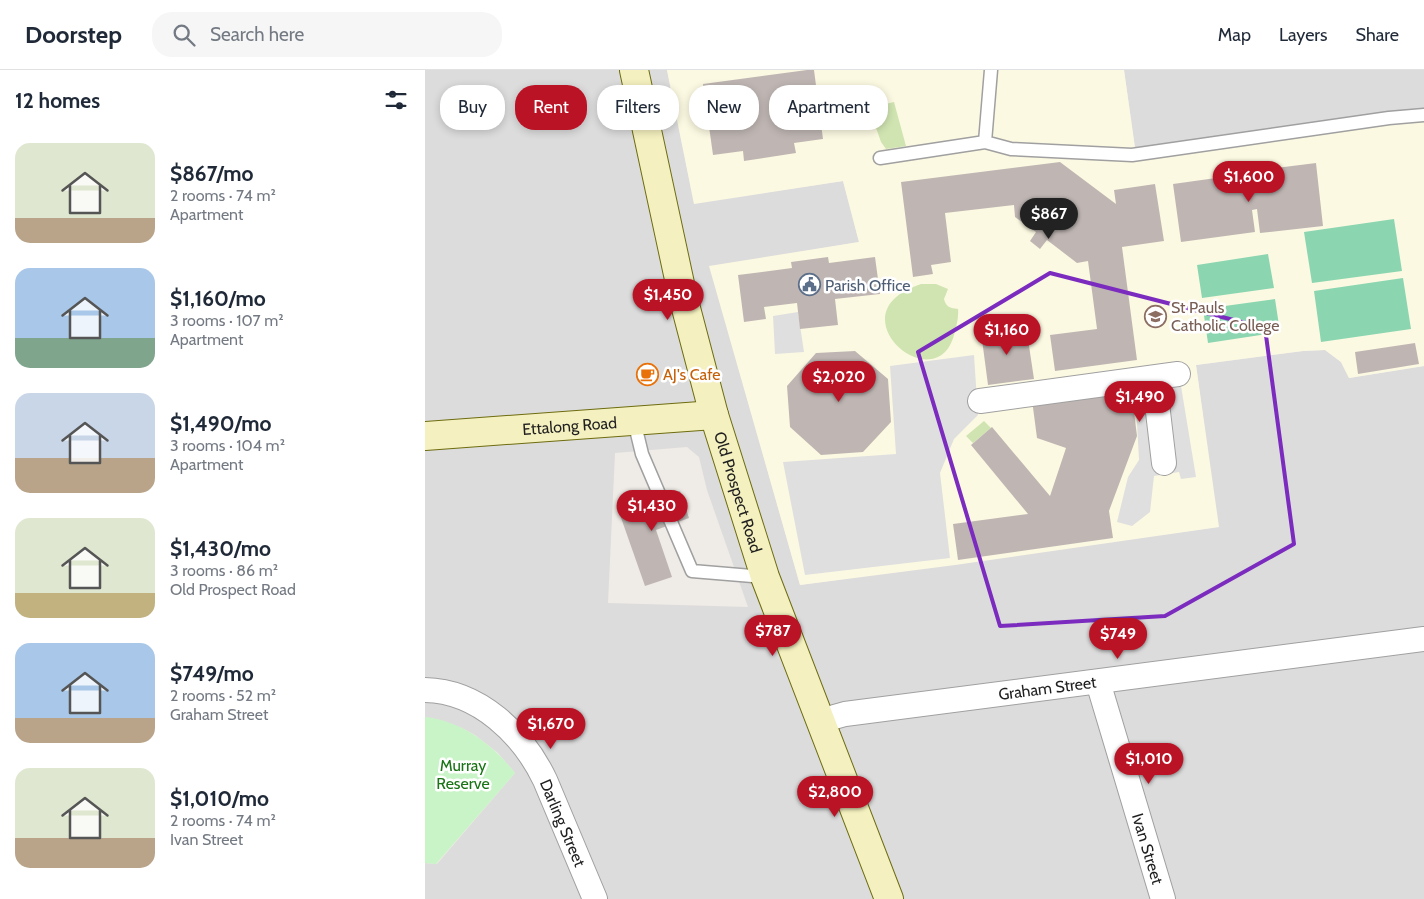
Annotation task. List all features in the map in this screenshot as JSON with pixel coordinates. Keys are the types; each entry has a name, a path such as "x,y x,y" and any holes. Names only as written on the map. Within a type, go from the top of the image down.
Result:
{"main road":[{"name":"Old Prospect Road","path":"633,70 682,293 714,415 765,578 889,899"},
{"name":"Ettalong Road","path":"425,436 714,415"}],"street":[{"path":"980,401 1178,374"},
{"path":"1155,378 1164,463"},
{"name":"Graham Street","path":"820,721 845,714 1424,638"},
{"name":"Ivan Street","path":"1098,682 1163,899"},
{"name":"Darling Street","path":"425,690 447,694 476,705 502,722 526,748 537,762 595,899"}],"lane":[{"path":"985,142 991,70"},
{"path":"880,158 985,142 1011,149 1131,155 1389,118 1424,115"},
{"path":"634,421 642,454 692,572 765,578"}],"highlighted area":[{"path":"1050,273 1265,328 1294,544 1165,616 1000,626 918,352"}],"shaded area":[{"path":"425,70 667,70 670,85 597,85 597,130 679,129 694,203 843,181 859,242 710,267 800,585 1218,527 1196,365 1303,351 1325,350 1341,362 1349,378 1424,366 1424,899 425,899 425,863 437,864 515,773 498,753 475,735 462,728 425,717","holes":["687,447 699,457 707,490 748,607 608,603 615,453"]},
{"name":"St Pauls Catholic College","path":"667,70 1124,70 1135,148 1424,109 1424,366 1349,378 1341,362 1325,350 1303,351 1196,365 1219,527 800,585 709,266 859,242 843,181 694,204 679,130 679,85 670,85"},
{"path":"1124,70 1424,70 1424,109 1135,148"},
{"path":"798,312 804,352 775,354 773,316"},
{"path":"974,355 978,415 954,439 940,473 950,558 805,575 783,462 896,454 890,366"},
{"path":"1180,380 1196,477 1181,479 1179,472 1154,476 1150,512 1132,526 1117,522 1128,477 1139,460 1135,386"}],"green space":[{"path":"894,102 906,146 886,149 881,142 877,130 888,130 888,103"},
{"path":"1394,219 1402,271 1312,283 1304,232"},
{"path":"1268,254 1274,288 1202,298 1197,265"},
{"path":"1403,278 1411,329 1321,342 1314,291"},
{"path":"921,284 936,284 948,289 944,299 946,304 949,307 958,309 958,319 954,335 944,353 929,359 912,356 897,346 887,331 886,314 896,297"},
{"path":"1275,299 1280,332 1208,343 1203,309"},
{"path":"984,421 991,428 973,443 966,436"},
{"name":"Murray Reserve","path":"425,717 439,719 476,736 497,753 515,773 436,864 425,863"}],"building":[{"path":"814,70 816,85 769,85 769,130 822,130 823,139 794,143 796,153 744,161 743,151 713,155 709,130 759,130 759,85 703,84"},
{"path":"1060,162 1116,204 1114,190 1155,184 1164,241 1122,247 1137,360 1055,371 1050,335 1097,329 1088,261 1077,263 1047,240 1040,249 1030,241 1036,232 1015,217 1014,205 945,213 951,262 931,265 933,274 913,277 901,182"},
{"path":"1316,163 1323,226 1260,233 1257,209 1252,210 1255,232 1181,242 1173,184"},
{"name":"Parish Office","path":"828,257 829,263 875,257 880,294 835,299 838,325 800,329 797,303 764,307 766,319 744,322 738,275 792,268 791,262"},
{"path":"1026,326 1034,379 988,385 981,332"},
{"path":"1415,343 1419,364 1358,374 1355,352"},
{"path":"855,351 888,379 891,422 863,452 821,455 790,427 787,386 816,353"},
{"path":"1131,388 1137,436 1109,511 1113,538 958,560 953,524 1028,514 971,445 992,427 1050,496 1066,448 1037,438 1032,400"},
{"path":"680,491 689,518 656,530 672,577 645,586 619,512 626,509 624,502 644,495 646,502"}],"place":[{"name":"Parish Office","path":"809,285"},
{"name":"St Pauls Catholic College","path":"1155,316"},
{"name":"AJ's Cafe","path":"647,374"}]}
